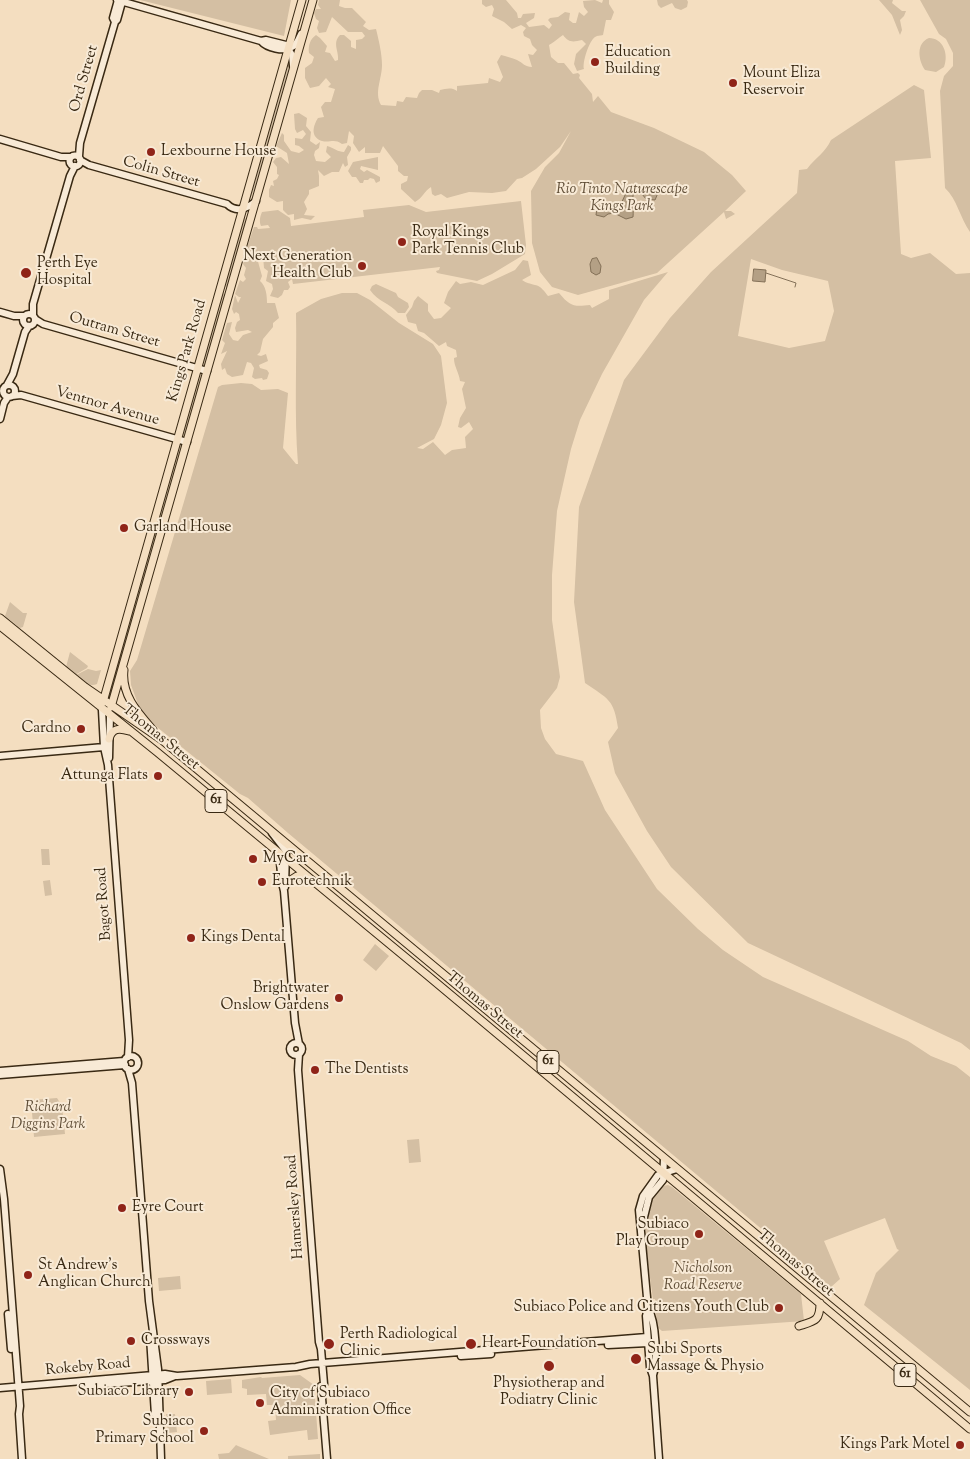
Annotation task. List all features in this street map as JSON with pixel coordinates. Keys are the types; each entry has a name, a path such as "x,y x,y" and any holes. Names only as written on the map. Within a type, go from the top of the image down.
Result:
{"main road":[{"name":"Kings Park Road","path":"102,710 108,682 302,0"},
{"name":"Kings Park Road","path":"112,705 313,0"},
{"name":"Thomas Street","path":"0,618 85,687 162,740 970,1412"},
{"name":"Thomas Street","path":"0,626 279,853 970,1429"},
{"path":"131,636 124,672 125,690 139,713 162,740"},
{"path":"85,687 98,689 108,682"},
{"name":"Bagot Road","path":"110,715 112,705"},
{"path":"109,739 113,731 118,729 131,732"},
{"path":"286,883 297,876 306,876"},
{"path":"799,1326 817,1319 820,1314 820,1303"}],"street":[{"path":"119,1 261,41 266,40 287,48 293,59 292,73"},
{"name":"Ord Street","path":"7,390 117,20 119,1"},
{"path":"287,48 295,45 306,26"},
{"name":"Colin Street","path":"0,140 227,204 229,207 239,210 244,209"},
{"path":"250,224 244,209 256,201"},
{"name":"Outram Street","path":"0,312 28,322 43,324 207,371"},
{"path":"0,419 7,390"},
{"name":"Ventnor Avenue","path":"7,390 187,442"},
{"name":"Bagot Road","path":"102,710 104,748 108,765"},
{"name":"Bagot Road","path":"110,715 108,765 129,1040 129,1063 161,1432 161,1459"},
{"path":"0,756 104,748"},
{"path":"270,830 284,848 286,883 284,891"},
{"path":"279,853 284,891"},
{"name":"Hamersley Road","path":"284,891 296,1044 290,1048 296,1054 298,1070 327,1459"},
{"path":"0,1071 129,1063"},
{"path":"0,1075 129,1063"},
{"path":"659,1459 653,1376 650,1367 650,1341 646,1316 648,1308 642,1228 647,1201 663,1180 664,1159"},
{"path":"0,1169 4,1199 16,1388 20,1406 22,1459"},
{"path":"663,1174 677,1169"},
{"name":"Rokeby Road","path":"0,1388 296,1367 305,1369 321,1365 650,1341"},
{"name":"Rokeby Road","path":"0,1392 16,1388"}],"green space":[{"path":"140,0 291,0 284,36"},
{"name":"Rio Tinto Naturescape Kings Park","path":"319,0 340,0 339,6 352,8 366,22 363,26 369,30 376,29 382,61 378,90 379,100 381,105 396,106 397,101 403,102 406,97 417,98 422,90 432,90 439,93 440,90 446,89 457,91 457,86 488,83 489,78 500,82 503,77 497,62 501,55 532,67 528,54 533,55 537,50 532,45 530,39 524,36 523,32 526,28 521,25 512,29 504,22 492,16 494,9 492,5 486,7 482,4 482,0 506,0 517,13 518,18 521,18 523,14 535,13 534,18 526,23 529,27 544,25 549,29 552,25 548,20 558,17 565,12 570,13 569,20 576,23 579,12 584,16 588,12 584,7 583,1 595,0 602,3 603,0 609,0 609,4 614,12 611,20 606,20 603,35 595,37 590,43 585,57 584,69 577,71 574,64 576,54 586,44 582,40 571,41 563,35 549,45 551,57 558,63 564,63 573,74 578,73 580,75 579,78 592,94 593,102 598,96 611,112 654,128 704,152 732,175 746,191 725,211 731,211 735,214 726,219 724,212 657,273 578,295 552,287 540,272 532,243 531,191 545,167 559,153 571,131 560,147 536,169 517,179 506,191 492,193 469,192 447,198 441,194 435,196 432,194 431,187 415,202 401,189 401,184 407,181 408,176 404,176 398,171 398,166 383,146 380,153 365,153 365,147 359,152 353,143 354,136 349,131 347,143 342,144 337,141 322,141 314,134 318,118 324,117 321,107 325,102 331,102 335,89 328,87 331,84 326,78 319,86 310,88 305,78 305,68 312,63 314,57 309,53 311,41 316,35 320,38 327,46 325,52 330,53 335,61 338,60 336,41 340,35 344,35 351,41 351,47 356,49 356,40 362,39 365,36 362,32 348,32 332,17 326,32 319,33 317,28 319,21 314,13 316,9 321,9 318,5"},
{"path":"657,0 687,0 688,2 687,7 681,10 675,8 672,3 661,8"},
{"path":"879,0 893,0 892,3 902,11 906,11 900,20 902,30 900,35 892,15"},
{"path":"920,0 970,0 970,232 953,198 945,188 940,91 944,76 953,66 953,53 946,39 939,34"},
{"path":"929,38 938,41 945,52 944,67 936,72 925,70 920,57 920,48 925,40"},
{"path":"289,56 291,68 259,177 247,205"},
{"path":"914,85 924,90 931,158 895,161 901,254 911,258 930,253 956,274 970,273 970,1050 961,1043 748,943 671,867 647,831 615,773 608,742 618,728 612,705 585,683 574,602 579,507 624,380 670,318 711,272 797,193 799,170 807,169 831,140","holes":["751,259 782,270 828,281 834,311 825,341 789,348 738,336"]},
{"path":"299,113 307,118 306,126 311,132 310,141 316,145 320,142 319,148 315,151 314,155 316,161 325,162 331,157 326,152 327,146 344,152 348,145 351,147 347,157 348,165 345,167 343,163 339,172 332,172 324,176 318,170 319,186 309,190 309,194 304,202 307,209 304,215 315,216 311,220 302,218 294,220 294,214 288,215 283,210 283,201 277,202 269,197 271,185 274,186 273,181 279,175 277,174 277,167 273,162 276,158 281,157 289,164 287,153 276,146 282,133 284,141 291,151 299,153 304,150 295,145 295,138 302,139 306,134 303,130 297,133 295,129 294,114"},
{"path":"378,157 378,170 361,166 360,169 364,172 367,170 380,177 380,181 376,183 374,179 370,178 360,183 348,171 353,162"},
{"name":"Royal Kings Park Tennis Club","path":"521,201 526,245 525,254 477,281 437,273 436,271 440,267 293,284 292,279 288,282 290,287 288,290 284,290 278,298 270,296 273,289 272,284 266,281 268,271 264,268 263,256 257,258 262,276 260,281 265,288 267,303 275,303 279,318 273,323 273,327 263,339 260,352 257,355 266,354 268,361 259,365 260,368 267,370 269,373 267,379 255,379 252,377 254,368 251,363 247,362 243,375 232,377 227,374 225,368 222,370 221,364 227,351 221,354 225,343 222,340 227,323 232,322 229,334 233,340 238,341 243,335 252,332 248,330 236,332 237,322 240,320 239,314 236,312 234,314 232,309 235,295 238,303 241,297 235,294 240,280 243,282 246,279 244,275 246,268 243,264 244,261 248,260 246,252 250,251 247,247 254,227 258,229 270,228 268,225 261,226 262,212 278,210 290,218 291,226 364,217 363,210 409,205 426,212"},
{"path":"244,215 247,222 228,286 226,287 224,285"},
{"path":"523,260 528,261 531,275 522,280 543,289 548,296 559,293 572,305 590,305 592,308 609,299 609,290 668,272 644,300 602,374 580,420 571,449 557,511 552,575 552,620 560,677 557,688 540,710 541,728 545,739 556,754 583,761 605,810 657,889 698,929 723,950 763,977 908,1041 931,1056 956,1066 970,1077 970,1390 864,1305 876,1273 899,1250 885,1218 824,1241 840,1279 831,1287 248,798 240,794 142,715 131,685 130,671 137,660 218,387 241,383 252,384 261,390 278,389 288,393 283,448 298,464 296,313 321,299 342,293 357,293 370,300 399,323 433,344 441,356 447,403 441,425 434,439 417,448 423,449 433,442 445,455 452,450 466,448 465,437 473,429 469,422 461,428 458,427 460,418 466,408 462,389 465,382 460,381 454,361 454,358 457,357 456,350 447,346 446,342 439,346 424,333 418,331 416,324 408,322 406,315 418,296 428,304 428,311 434,319 441,318 451,308 444,303 448,292 456,281 460,284 471,282 483,285 515,270"},
{"path":"376,284 396,293 398,297 408,303 409,307 405,313 398,313 373,294 370,290"},
{"path":"223,293 226,295 204,367 202,366"},
{"path":"199,374 203,376 185,437 181,438"},
{"path":"181,444 162,516 159,518 179,445"},
{"path":"156,524 159,527 109,694"},
{"path":"10,602 23,613 27,613 23,627 20,628 5,616"},
{"path":"70,652 88,666 75,675 66,667"},
{"path":"88,669 101,670 97,684 88,684 76,675"},
{"path":"41,849 49,849 50,865 42,865"},
{"path":"50,880 52,895 45,896 43,881"},
{"path":"375,944 389,956 376,971 363,960"},
{"name":"Richard Diggins Park","path":"57,1098 62,1106 65,1134 34,1137 31,1100"},
{"path":"419,1139 421,1162 409,1163 407,1140"},
{"name":"Nicholson Road Reserve","path":"668,1185 801,1294 804,1321 662,1331 657,1327 655,1299 653,1299 647,1254 647,1217 650,1202 657,1191"},
{"path":"180,1276 181,1289 159,1291 158,1278"},
{"path":"300,1375 314,1385 318,1439 308,1440 307,1430 270,1435 268,1421 276,1420 275,1405 267,1405 266,1394 247,1395 247,1389 242,1388 242,1380"},
{"path":"231,1379 232,1393 207,1395 206,1381"},
{"path":"166,1414 175,1414 177,1432 168,1433"},
{"path":"236,1445 269,1459 219,1459 218,1454 229,1453"},
{"path":"320,1454 320,1459 288,1459 288,1456"}],"shaded area":[{"path":"635,185 652,187 658,193 655,200 646,199 642,194 634,192 633,217 626,219 616,214 629,187"},
{"path":"603,205 613,205 618,208 614,213 604,217 596,215 597,208"},
{"path":"597,258 601,266 600,273 596,275 591,272 590,264 592,259"},
{"path":"754,269 766,270 765,282 753,281"}],"waterway":[{"path":"766,273 796,283 795,287"}],"place":[{"name":"Education Building","path":"595,62"},
{"name":"Mount Eliza Reservoir","path":"733,83"},
{"name":"Lexbourne House","path":"151,152"},
{"name":"Royal Kings Park Tennis Club","path":"402,242"},
{"name":"Next Generation Health Club","path":"362,266"},
{"name":"Perth Eye Hospital","path":"26,273"},
{"name":"Garland House","path":"124,528"},
{"name":"Cardno","path":"81,729"},
{"name":"Attunga Flats","path":"158,776"},
{"name":"MyCar","path":"253,859"},
{"name":"Eurotechnik","path":"262,882"},
{"name":"Kings Dental","path":"191,938"},
{"name":"Brightwater Onslow Gardens","path":"339,998"},
{"name":"The Dentists","path":"315,1070"},
{"name":"Eyre Court","path":"122,1208"},
{"name":"Subiaco Play Group","path":"699,1234"},
{"name":"St Andrew's Anglican Church","path":"28,1275"},
{"name":"Subiaco Police and Citizens Youth Club","path":"779,1308"},
{"name":"Crossways","path":"131,1341"},
{"name":"Perth Radiological Clinic","path":"329,1344"},
{"name":"Heart Foundation","path":"471,1344"},
{"name":"Subi Sports Massage & Physio","path":"636,1359"},
{"name":"Physiotherap and Podiatry Clinic","path":"549,1366"},
{"name":"Subiaco Library","path":"189,1392"},
{"name":"City of Subiaco Administration Office","path":"260,1403"},
{"name":"Subiaco Primary School","path":"204,1431"},
{"name":"Kings Park Motel","path":"960,1445"}]}
